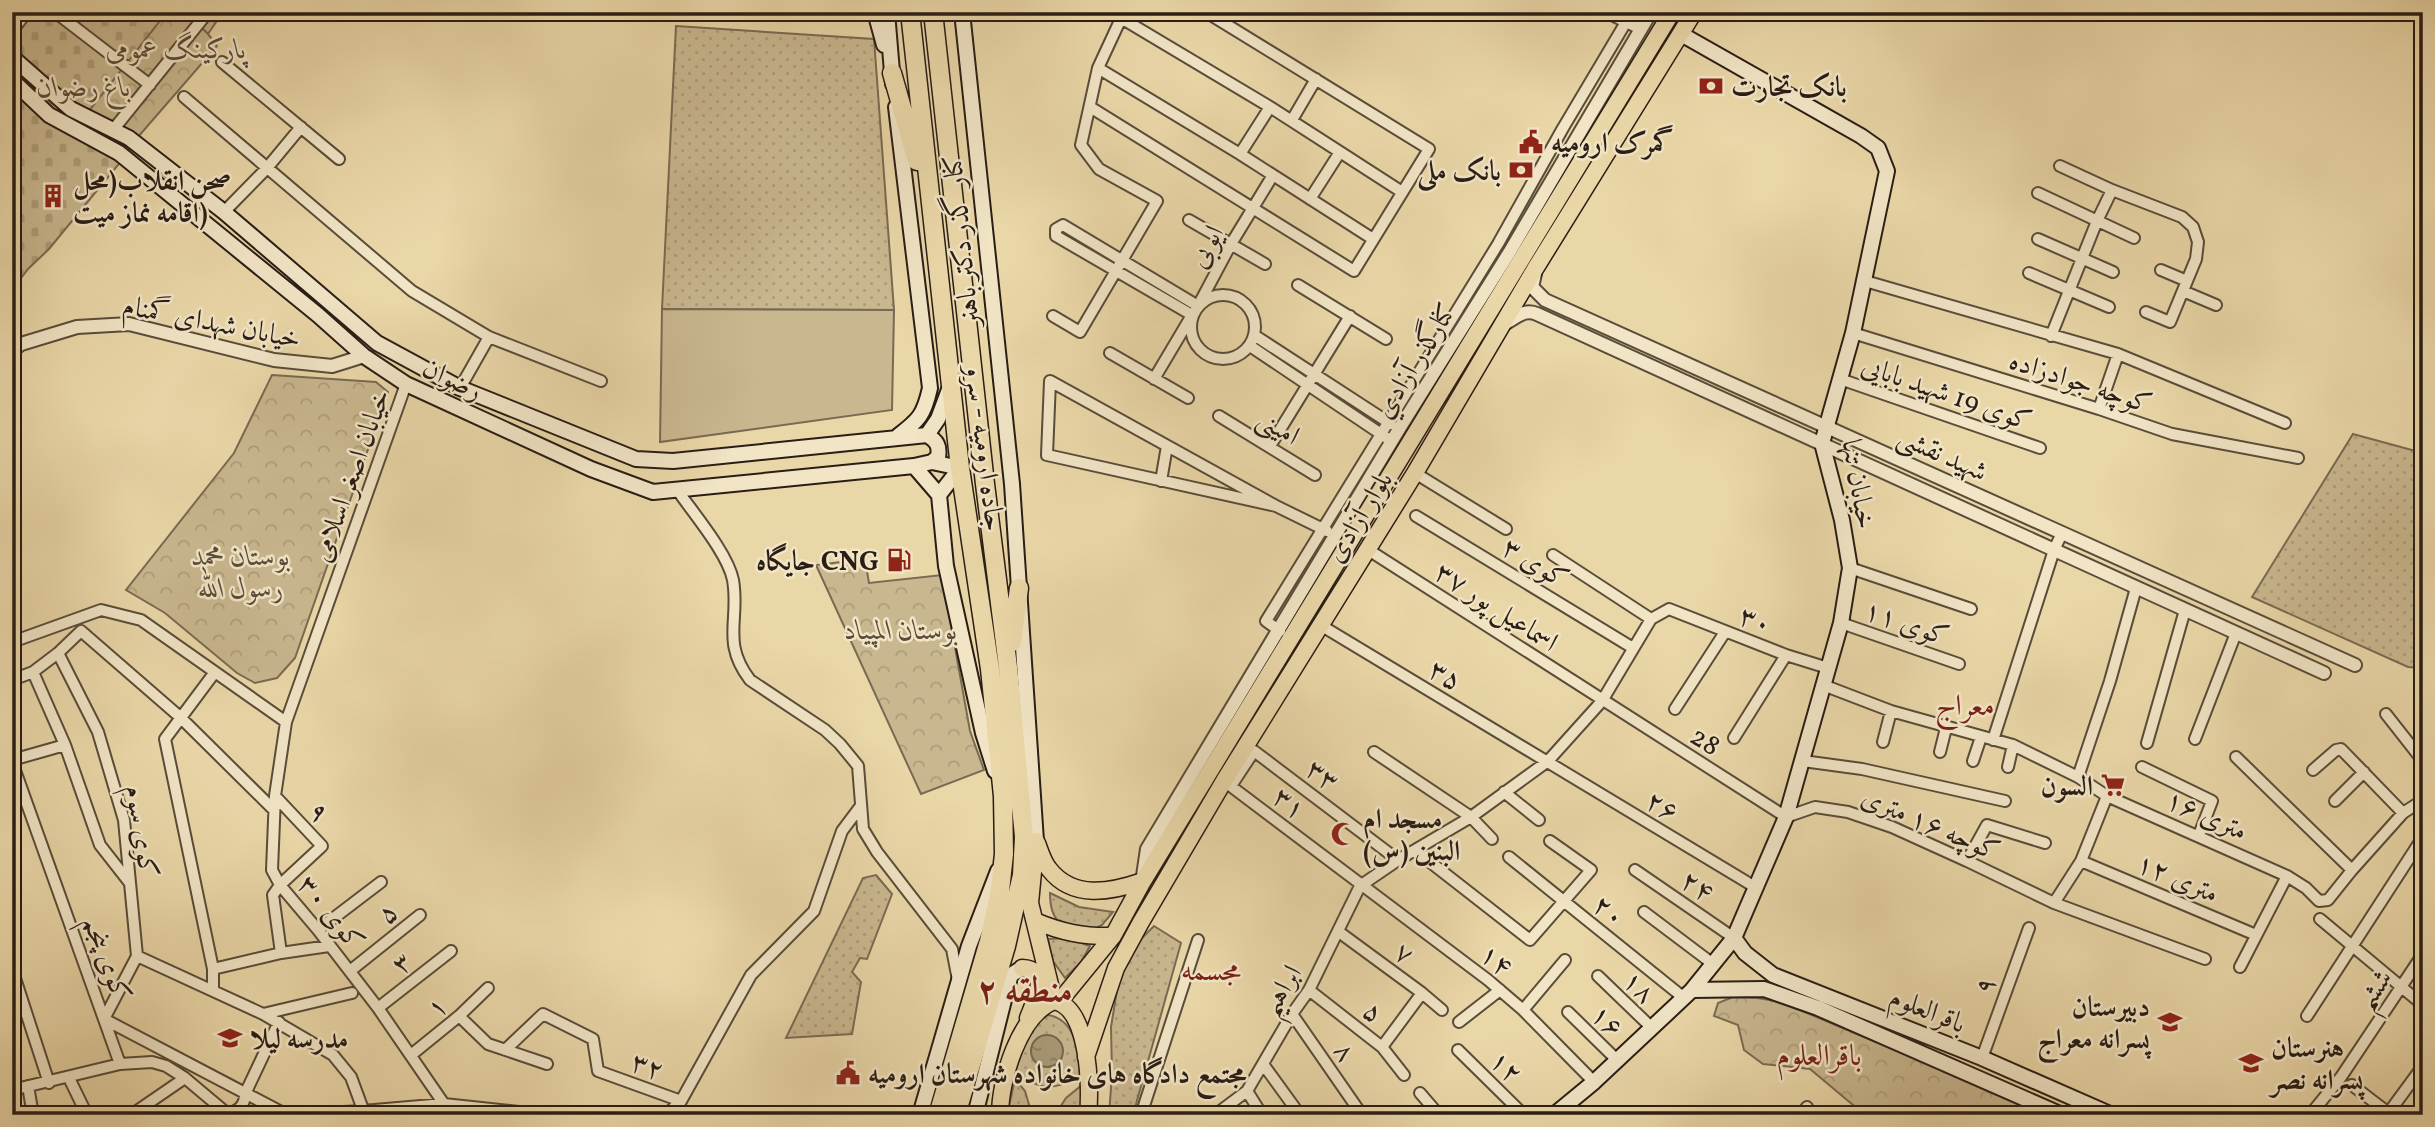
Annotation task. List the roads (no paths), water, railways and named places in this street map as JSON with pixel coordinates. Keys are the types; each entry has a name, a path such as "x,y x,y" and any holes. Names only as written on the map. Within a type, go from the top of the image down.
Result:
{"highway":[{"name":"جاده ارومیه - سرو","path":"910,12 950,386 990,669 1003,796 1004,854 1000,891 989,941 938,1115"},
{"name":"جاده ارومیه - سرو","path":"934,16 985,484 1030,839 1006,946 956,1115"},
{"path":"891,73 930,205"},
{"path":"1009,667 1019,588"}],"main road":[{"path":"874,12 891,73"},
{"path":"887,12 891,73 930,388 919,420 897,437"},
{"name":"کنار گذر دکتر باهنر","path":"962,12 1012,484 1030,839"},
{"name":"بلوار آزادی","path":"1024,1028 1039,1009 1056,1002 1113,936 1403,439 1672,12"},
{"name":"بلوار آزادی","path":"1086,1057 1116,968 1535,269 1694,12"},
{"name":"خیابان تنها","path":"1554,1115 1594,1082 1688,994 1734,938 1786,817 1841,623 1850,568 1842,520 1822,443 1853,333 1887,171 1878,148 1681,34"},
{"name":"رضوان","path":"12,57 71,109 129,138 224,212 377,343 460,388 636,459 673,461 928,435"},
{"name":"رضوان","path":"12,80 49,116 119,153 318,315 364,356 406,384 639,488 653,492 678,491 932,462 960,468"},
{"path":"932,462 938,457 939,448 936,440 928,435 938,419 950,386"},
{"path":"914,466 939,495 946,566 983,733 1003,796"},
{"path":"939,495 960,468"},
{"path":"1030,839 1048,868 1064,881 1079,888 1095,892 1113,891 1143,881"},
{"path":"1030,839 1030,903 1056,1002 1074,1017 1086,1057 1090,1077 1088,1115"},
{"path":"920,1115 969,946 1004,854"},
{"path":"1035,921 1057,931 1076,935 1113,936"},
{"name":"باقرالعلوم","path":"1734,938 1745,953 1773,975 1982,1058 2112,1115"},
{"path":"975,1115 1011,975 1022,968 1029,968 1039,977 1040,984 1006,1079 1000,1115"},
{"name":"باقرالعلوم","path":"1688,994 1764,989 1818,1008 2062,1115"}],"street":[{"path":"12,31 27,12"},
{"path":"55,12 150,85"},
{"path":"114,130 208,12"},
{"path":"1090,107 1354,271 1429,149 1206,12"},
{"path":"1608,12 1629,17 1641,28"},
{"name":"کنارگذر آزادي","path":"1143,881 1147,849 1337,536 1403,439 1576,135 1651,12"},
{"path":"1052,316 1080,332 1157,201 1099,169 1082,145 1098,68 1122,15 1402,192"},
{"path":"1280,631 1266,621 1498,244 1629,17"},
{"path":"222,62 339,159"},
{"path":"1098,68 1373,239"},
{"path":"1292,120 1316,79"},
{"path":"184,97 412,291 489,337 601,381"},
{"path":"1240,154 1270,107"},
{"path":"224,212 267,168 301,127"},
{"path":"1563,128 1576,135"},
{"path":"1310,198 1340,152"},
{"path":"2060,166 2182,217 2193,227 2198,242 2196,259 2170,322 2146,312"},
{"name":"ایوبی","path":"1154,379 1273,175"},
{"path":"2051,336 2112,190"},
{"path":"2038,193 2134,238"},
{"path":"1189,220 1265,264"},
{"path":"1118,266 1063,225 1056,229 1056,236 1118,266 1195,311"},
{"path":"2038,239 2113,272"},
{"path":"1503,324 1529,311 1527,308 1530,299 1539,295 1532,287 1535,269"},
{"path":"2161,270 2216,305"},
{"path":"2029,273 2109,307"},
{"path":"1865,281 2118,354 2285,423"},
{"path":"1298,285 1387,339"},
{"path":"1217,295 1238,299 1252,314 1255,324 1252,340 1242,353 1223,360 1203,353 1191,336 1190,326 1195,311 1217,295"},
{"name":"شهید نقشی","path":"1539,295 1558,306 2355,664"},
{"name":"شهید نقشی","path":"1529,311 2324,673"},
{"path":"1270,446 1350,316"},
{"name":"خیابان شهدای گمنام","path":"12,351 21,344 77,327 130,324 274,360 332,366 364,356"},
{"name":"کوچه جوادزاده","path":"1853,333 2172,434 2298,458"},
{"path":"460,388 489,337"},
{"path":"1252,340 1311,379 1388,422 1403,439"},
{"path":"364,356 377,343"},
{"path":"1110,353 1188,398"},
{"path":"2099,409 2118,354"},
{"path":"1311,379 1380,435 1403,439"},
{"name":"کوی 19 شهید بابایی","path":"1840,379 2040,448"},
{"path":"1276,506 1047,455 1050,381 1276,506 1337,536"},
{"name":"خیابان اصغر اسلامی","path":"286,722 406,384"},
{"name":"امینی","path":"1219,416 1315,475"},
{"path":"1161,481 1167,446"},
{"path":"1415,473 1506,529"},
{"path":"678,491 725,559 733,580 735,656 742,670 750,680 825,730 858,766 863,828 877,852 953,949 959,981"},
{"name":"کوی ۳","path":"1416,516 1633,648"},
{"path":"1993,740 2054,550 2062,533"},
{"name":"اسماعیل پور ۳۷","path":"1367,549 1602,701"},
{"path":"1360,886 1471,817 1548,761 1602,701 1651,619 1553,555"},
{"path":"1850,568 1972,609"},
{"path":"2078,777 2110,681 2136,588"},
{"name":"۳۰","path":"1651,619 1669,609 1786,655 1828,668"},
{"path":"12,642 101,610 141,620 286,722"},
{"path":"12,680 33,672 58,653 101,610"},
{"path":"2147,743 2185,610"},
{"name":"کوی ۱۱","path":"1841,623 1959,664"},
{"name":"۳۵","path":"1322,626 1548,761"},
{"path":"81,631 180,717 274,810"},
{"path":"1675,709 1725,632"},
{"path":"2195,739 2236,634"},
{"name":"کوی سوم","path":"58,653 98,732 124,820 137,956"},
{"path":"1734,738 1786,655"},
{"path":"33,672 65,745 100,845 129,882"},
{"path":"213,989 213,969 165,739 215,672"},
{"name":"۱۶ متری","path":"1823,685 1946,728 2013,745 2078,777 2107,796 2287,876 2306,888 2319,901 2326,901 2352,870"},
{"name":"28","path":"1602,701 1786,817"},
{"path":"1883,742 1891,710"},
{"path":"2386,714 2422,759"},
{"name":"کوی ۳۰","path":"286,722 275,796 272,870 279,886 318,930 378,1008 446,1109"},
{"path":"1940,752 1946,728"},
{"path":"1973,761 1981,737"},
{"path":"12,761 65,745"},
{"path":"2008,767 2013,745"},
{"path":"2314,770 2336,750 2341,750 2403,813"},
{"name":"۳۳","path":"1227,784 1254,751 1398,860"},
{"path":"1374,752 1471,817 1492,839"},
{"path":"2236,757 2352,870 2403,813 2423,800"},
{"name":"کوی پنجم","path":"12,761 104,1019 285,1115"},
{"name":"۲۶","path":"1548,761 1755,887"},
{"path":"1803,761 1862,769 2005,801"},
{"path":"2142,767 2212,801 2199,835"},
{"path":"2335,801 2364,772"},
{"name":"۳۱","path":"1227,784 1360,886"},
{"path":"1504,792 1539,820"},
{"name":"۹","path":"275,796 322,846 279,886"},
{"path":"2054,903 2081,861 2107,796"},
{"path":"666,1115 681,1101 751,975 814,911 842,831 860,807"},
{"name":"کوچه ۱۶ متری","path":"1786,817 1815,807 1848,811 1892,827 2054,903 2205,959"},
{"path":"1967,861 1987,825 2045,843"},
{"path":"2307,1016 2423,837"},
{"path":"1416,851 1530,940 1591,870 1550,841"},
{"name":"۲۰","path":"1509,857 1563,901 1688,994"},
{"name":"۱۲ متری","path":"2081,861 2256,936"},
{"name":"۲۴","path":"1635,870 1734,938"},
{"path":"2240,967 2287,876"},
{"path":"318,930 382,882"},
{"path":"279,886 273,895 281,953"},
{"name":"ابراهیم","path":"1247,1091 1309,990 1360,886"},
{"name":"۱۴","path":"1360,886 1500,990 1594,1082"},
{"path":"1644,912 1713,964"},
{"name":"۵","path":"350,971 420,915"},
{"path":"2320,919 2423,1005"},
{"name":"۹","path":"1982,1058 2029,928"},
{"name":"۷","path":"1339,932 1422,992 1442,1010"},
{"path":"1141,1115 1198,940"},
{"path":"213,969 281,953 329,946"},
{"path":"953,949 969,946"},
{"name":"۳","path":"378,1008 452,951"},
{"name":"ششم","path":"2310,1115 2341,1077 2423,954"},
{"path":"120,1065 104,1019 137,956 213,989 279,1022 333,1055 351,1077 364,1113"},
{"path":"1523,1010 1565,960"},
{"path":"12,970 48,1083"},
{"name":"۱۸","path":"1598,976 1652,1028"},
{"name":"۱","path":"411,1055 459,1017 488,988"},
{"name":"۵","path":"1309,990 1381,1047 1404,1074"},
{"path":"1460,1022 1500,990"},
{"path":"1381,1047 1422,992"},
{"path":"263,1014 352,993"},
{"name":"۱۶","path":"1568,1012 1617,1060"},
{"name":"۳۲","path":"505,1050 543,1014 593,1039 598,1071 681,1101"},
{"name":"۸","path":"1292,1014 1362,1115"},
{"path":"459,1017 488,1044 547,1064"},
{"path":"12,1090 120,1065 152,1062 166,1066 185,1078 228,1114 240,1107 279,1022"},
{"path":"114,1048 118,1035 130,1032"},
{"name":"۱۲","path":"1458,1050 1524,1115"},
{"path":"1263,1064 1300,1115"},
{"path":"2352,1084 2389,1114 2423,1066"},
{"path":"69,1078 87,1115"},
{"path":"131,1115 185,1078"},
{"path":"29,1086 33,1115"},
{"path":"1215,1115 1247,1091 1262,1115"},
{"path":"1420,1093 1440,1115"},
{"path":"285,1115 446,1109 547,1115"}],"water":[{"path":"1047,1035 1059,1039 1063,1051 1059,1063 1047,1067 1035,1063 1031,1051 1035,1039"}],"place":[{"name":"بانک تجارت","path":"1711,86"},
{"name":"گمرک ارومیه","path":"1531,142"},
{"name":"بانک ملى","path":"1521,170"},
{"name":"صحن انقلاب(محل اقامه نماز میت)","path":"53,196"},
{"name":"جایگاه CNG","path":"899,560"},
{"name":"السون","path":"2113,785"},
{"name":"مسجد ام البنین (س)","path":"1343,834"},
{"name":"دبیرستان پسرانه معراج","path":"2170,1022"},
{"name":"مدرسه لیلا","path":"230,1038"},
{"name":"هنرستان پسرانه نصر","path":"2251,1063"},
{"name":"مجتمع دادگاه های خانواده شهرستان ارومیه","path":"848,1073"}],"district":[{"name":"معراج","path":"1965,705"},
{"name":"مجسمه","path":"1211,970"},
{"name":"منطقه ۲","path":"1025,989"},
{"name":"باقرالعلوم","path":"1819,1055"}],"park label":[{"name":"پارکینگ عمومی","path":"176,48"},
{"name":"باغ رضوان","path":"84,86"},
{"name":"بوستان محمد رسول الله","path":"241,571"},
{"name":"بوستان المپیاد","path":"901,629"}]}
